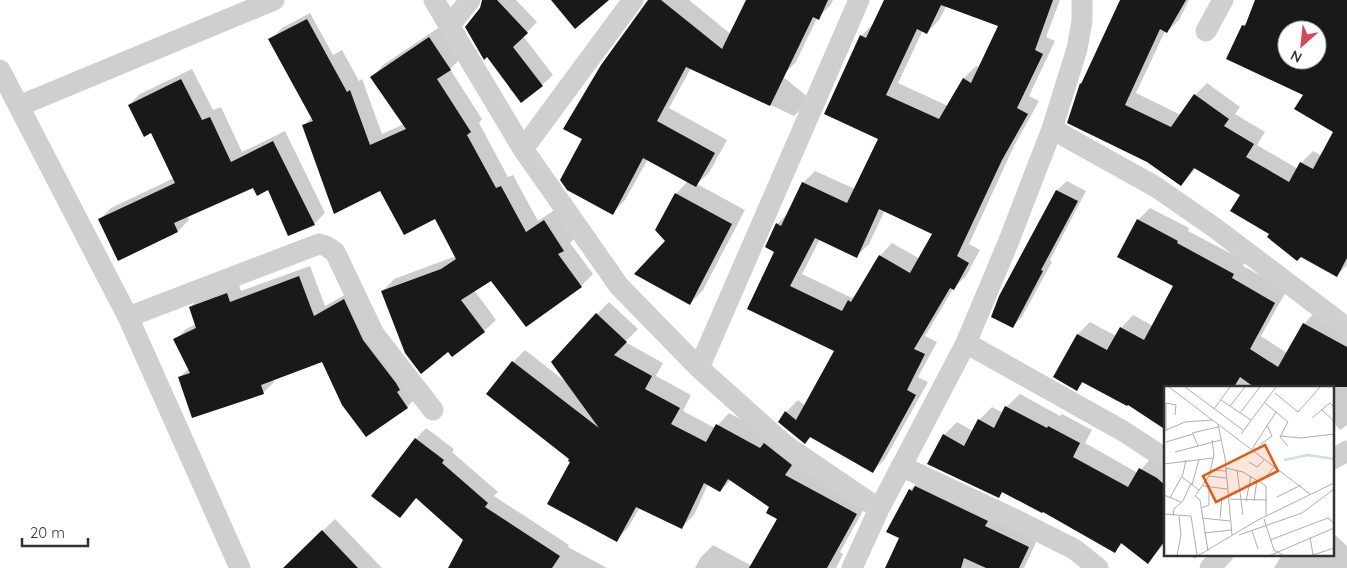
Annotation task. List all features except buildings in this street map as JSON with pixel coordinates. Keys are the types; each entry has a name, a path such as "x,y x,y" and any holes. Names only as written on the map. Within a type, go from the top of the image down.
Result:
{"street":[{"path":"19,106 274,0"},
{"path":"434,0 523,149 619,286 699,368 785,445 879,509"},
{"path":"450,25 470,0"},
{"path":"523,149 633,0"},
{"path":"699,368 859,0"},
{"path":"852,568 879,509 966,343 1008,243 1052,129 1077,49 1082,21 1082,0"},
{"path":"1206,31 1223,0"},
{"path":"0,70 128,317 240,568"},
{"path":"1052,129 1156,187 1344,317"},
{"path":"128,317 319,244 326,246 335,252 374,334 433,410"},
{"path":"966,343 1123,430 1164,458"},
{"path":"1334,458 1347,451"},
{"path":"902,466 1074,549 1098,568"},
{"path":"1210,568 1221,556"}]}
